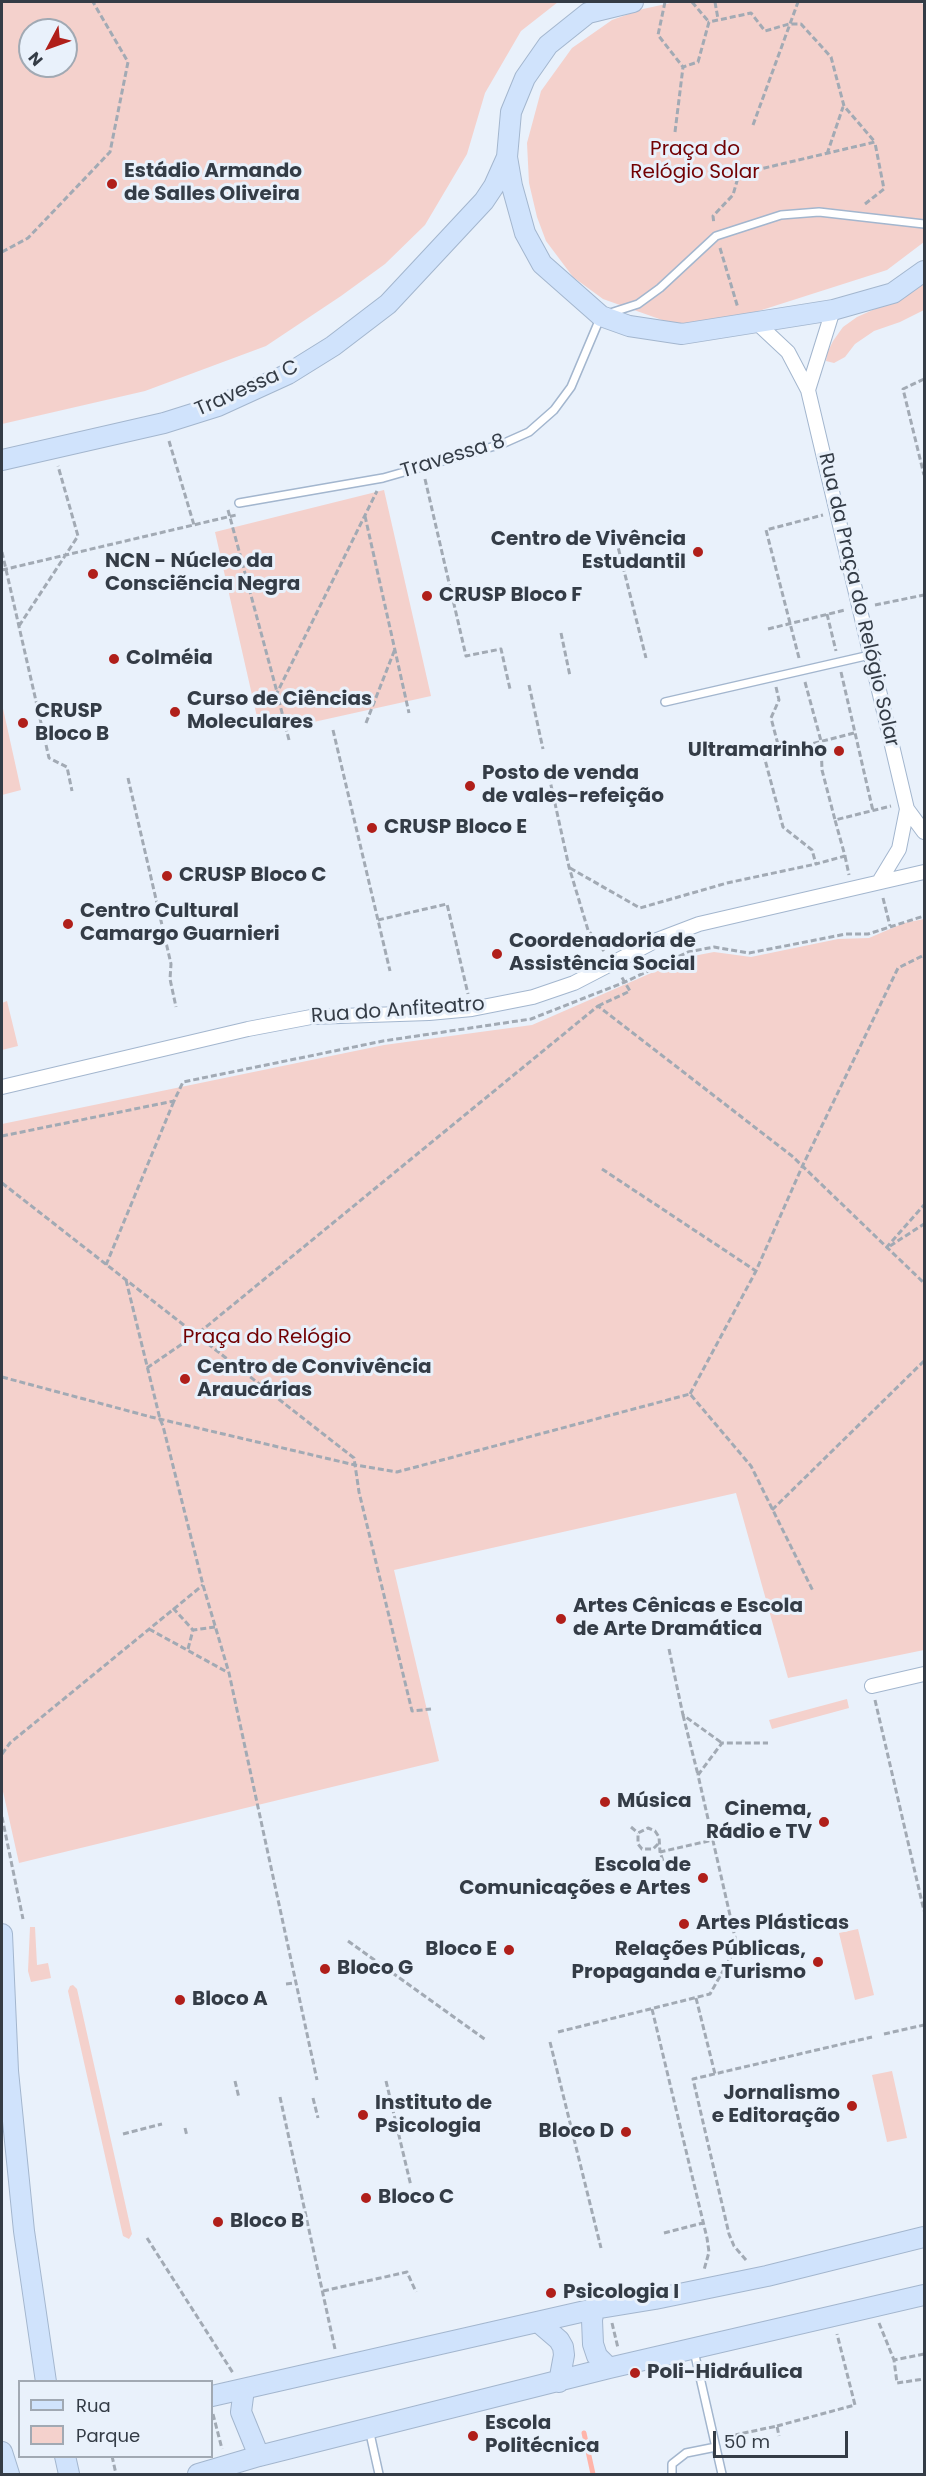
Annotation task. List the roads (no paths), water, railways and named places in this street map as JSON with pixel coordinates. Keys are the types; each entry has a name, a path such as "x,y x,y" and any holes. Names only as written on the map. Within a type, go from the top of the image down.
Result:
{"street":[{"path":"633,2 593,7 548,45 525,78 511,112 507,157 518,212 525,232 542,264 601,316 629,326 682,334 832,309 893,293 924,271"},
{"name":"Travessa C","path":"2,460 164,423 218,406 288,374 333,346 388,304 476,211 494,186 507,157"},
{"path":"476,211 496,206 518,212"},
{"name":"Rua da Praça do Relógio Solar","path":"808,390 832,309"},
{"name":"Rua da Praça do Relógio Solar","path":"750,324 788,352 808,390 907,809 924,832"},
{"name":"Rua da Praça do Relógio Solar","path":"879,882 899,849 907,809"},
{"name":"Rua do Anfiteatro","path":"2,1087 248,1029 311,1017 429,1013 472,1008 533,996 574,983 657,940 699,924 924,872"},
{"path":"872,1686 924,1674"},
{"path":"2,1934 8,2071 24,2231 46,2380"},
{"path":"213,2396 601,2308 767,2276 924,2237"},
{"path":"198,2475 259,2457 616,2366 694,2350 924,2295"},
{"path":"601,2308 591,2320 593,2344 597,2356 616,2366"},
{"path":"538,2322 559,2340 563,2347 563,2363 559,2382"},
{"path":"244,2389 241,2412 259,2457"},
{"path":"2,2451 9,2475"},
{"path":"64,2458 69,2475"}],"lane":[{"path":"601,316 638,304 660,288 716,236 781,215 819,212 924,224"},
{"name":"Travessa 8","path":"238,503 383,478 502,444 529,432 554,410 571,387 601,316"},
{"path":"665,702 870,654"},
{"path":"694,2350 722,2475"},
{"path":"369,2430 379,2475"},
{"path":"672,2475 672,2464 686,2453 715,2443"}],"waterway":[{"path":"584,2433 593,2474"}],"place":[{"name":"Estádio Armando de Salles Oliveira","path":"112,184"},
{"name":"Centro de Vivência Estudantil","path":"698,552"},
{"name":"NCN - Núcleo da Consciẽncia Negra","path":"93,574"},
{"name":"CRUSP Bloco F","path":"427,596"},
{"name":"Colméia","path":"114,659"},
{"name":"Curso de Ciências Moleculares","path":"175,712"},
{"name":"CRUSP Bloco B","path":"23,723"},
{"name":"Ultramarinho","path":"839,751"},
{"name":"Posto de venda de vales-refeição","path":"470,786"},
{"name":"CRUSP Bloco E","path":"372,828"},
{"name":"CRUSP Bloco C","path":"167,876"},
{"name":"Centro Cultural Camargo Guarnieri","path":"68,924"},
{"name":"Coordenadoria de Assistência Social","path":"497,954"},
{"name":"Centro de Convivência Araucárias","path":"185,1379"},
{"name":"Artes Cênicas e Escola de Arte Dramática","path":"561,1619"},
{"name":"Música","path":"605,1802"},
{"name":"Cinema, Rádio e TV","path":"824,1822"},
{"name":"Escola de Comunicações e Artes","path":"703,1878"},
{"name":"Artes Plásticas","path":"684,1924"},
{"name":"Bloco E","path":"509,1950"},
{"name":"Relações Públicas, Propaganda e Turismo","path":"818,1962"},
{"name":"Bloco G","path":"325,1969"},
{"name":"Bloco A","path":"180,2000"},
{"name":"Jornalismo e Editoração","path":"852,2106"},
{"name":"Instituto de Psicologia","path":"363,2115"},
{"name":"Bloco D","path":"626,2132"},
{"name":"Bloco C","path":"366,2198"},
{"name":"Bloco B","path":"218,2222"},
{"name":"Psicologia I","path":"551,2293"},
{"name":"Poli-Hidráulica","path":"635,2373"},
{"name":"Escola Politécnica","path":"473,2436"}],"park label":[{"name":"Praça do Relógio Solar","path":"695,162"},
{"name":"Praça do Relógio","path":"267,1338"}]}
